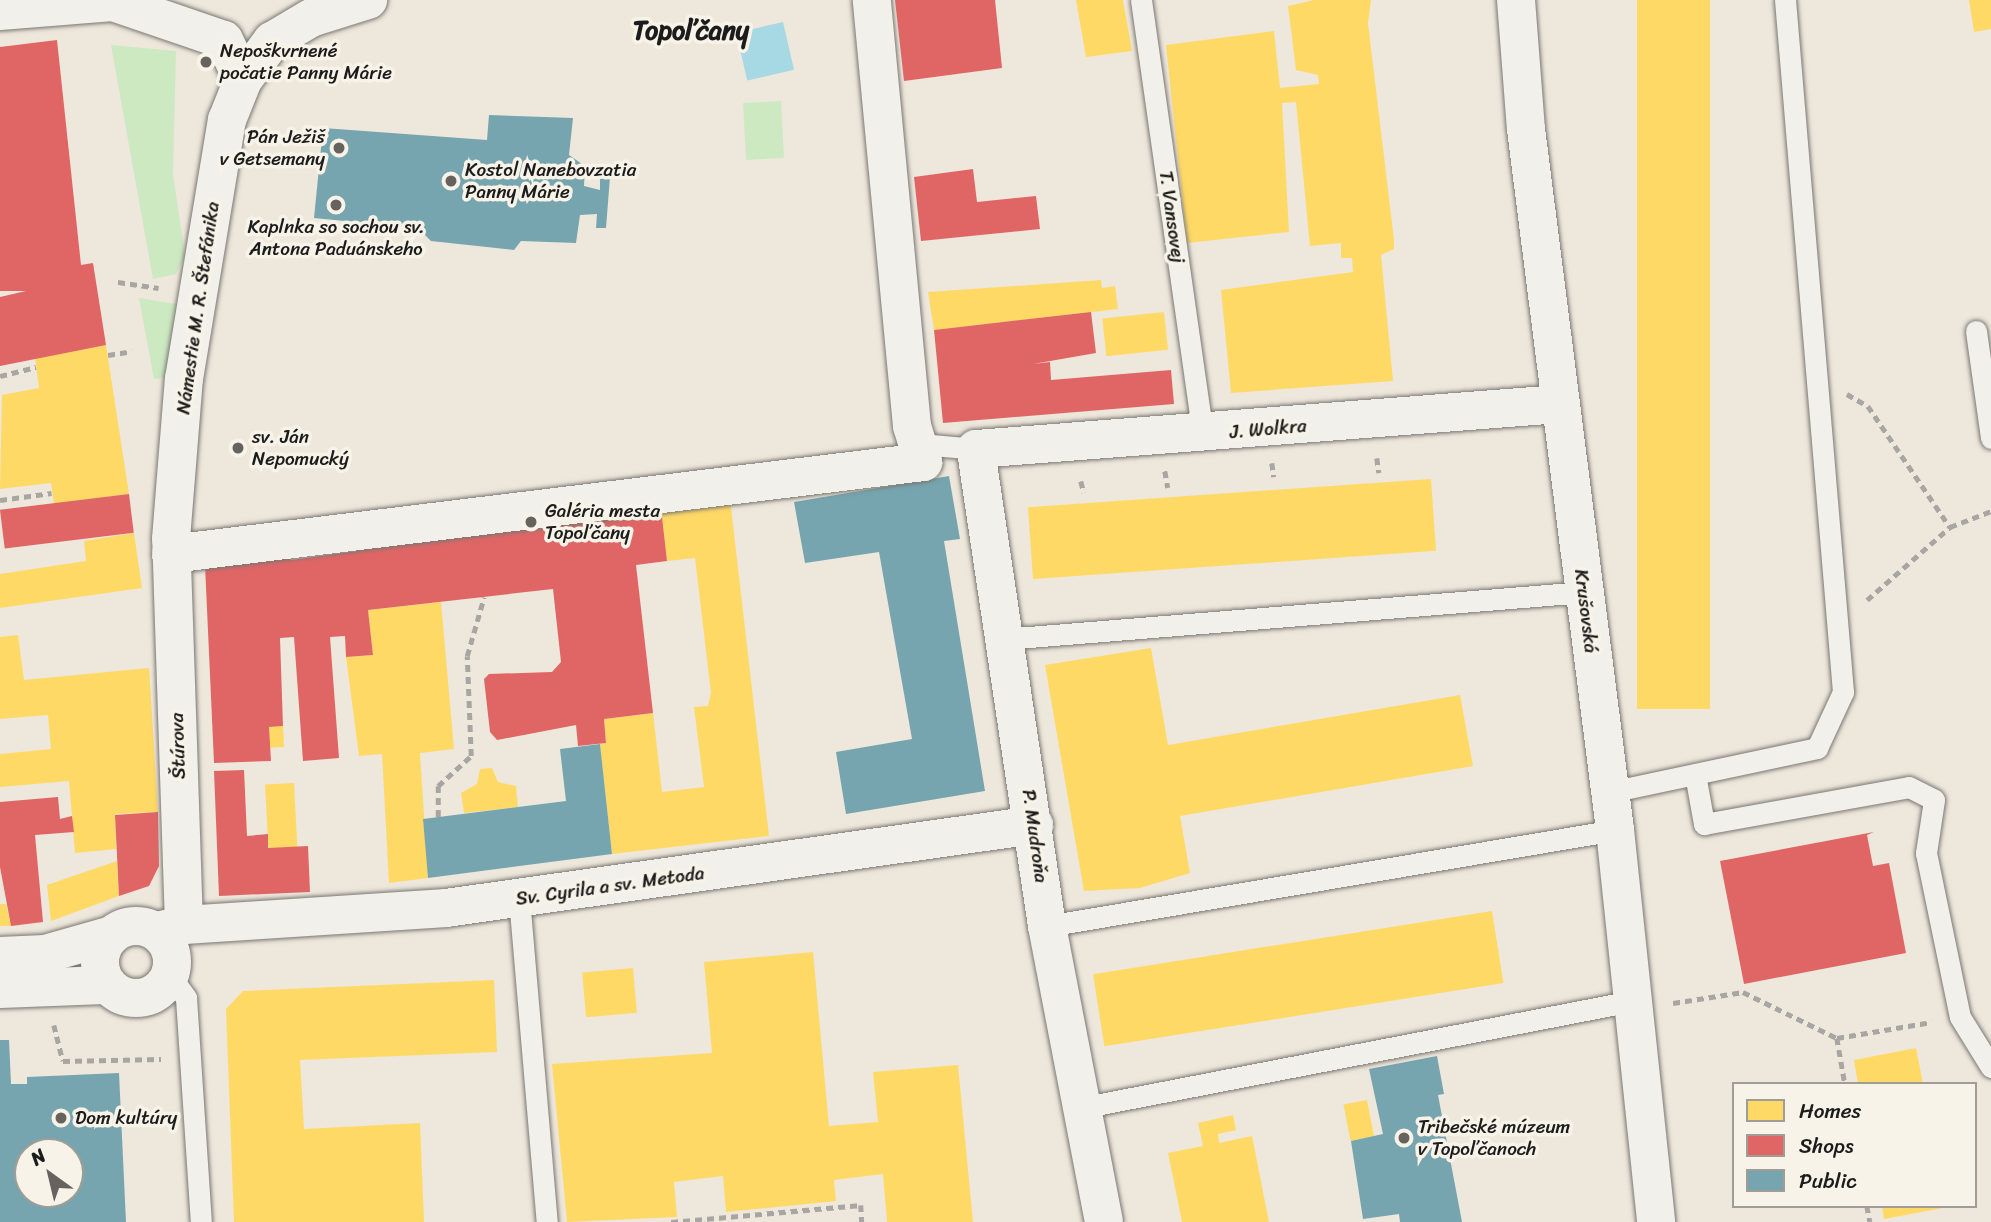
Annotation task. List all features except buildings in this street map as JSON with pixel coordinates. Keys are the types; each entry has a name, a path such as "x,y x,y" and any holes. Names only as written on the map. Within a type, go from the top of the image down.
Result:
{"street":[{"name":"Námestie M. R. Štefánika","path":"171,547 184,379 227,120 243,80 272,41 311,18 368,0"},
{"path":"171,547 923,462 920,444 912,425 872,0"},
{"name":"Krušovská","path":"1516,0 1559,404 1615,830 1656,1222"},
{"path":"0,11 111,1 224,40 243,80"},
{"name":"J. Wolkra","path":"976,449 1203,435 1559,404"},
{"name":"P. Mudroňa","path":"976,449 1047,926 1104,1222"},
{"name":"Štúrova","path":"170,928 171,547"},
{"name":"Sv. Cyrila a sv. Metoda","path":"0,956 45,954 108,936 132,925 170,928 519,898 1034,825"},
{"path":"0,989 106,985 127,999 153,996 171,978 173,952 170,928"},
{"path":"106,985 98,960 108,936"}],"lane":[{"name":"T. Vansovej","path":"1141,0 1203,435"},
{"path":"1610,792 1817,748 1843,692 1785,0"},
{"path":"1976,331 1991,438"},
{"path":"920,444 976,449"},
{"path":"1003,639 1584,592"},
{"path":"1695,774 1704,824 1909,787 1924,790 1937,812 1926,853 1960,1017 1991,1068"},
{"path":"1047,926 1615,830"},
{"path":"519,898 547,1222"},
{"path":"171,978 187,999 201,1222"},
{"path":"1080,1108 1632,1001"}],"path":[{"path":"108,355 132,351"},
{"path":"0,376 37,367"},
{"path":"1818,394 1849,394 1868,405 1950,527"},
{"path":"1376,450 1379,473"},
{"path":"1165,467 1168,488"},
{"path":"0,500 52,493"},
{"path":"1837,626 1950,527 1991,511"},
{"path":"438,817 438,786 471,755 467,656 484,597"},
{"path":"1673,1003 1743,992 1837,1038 1960,1017"},
{"path":"51,1014 63,1061 190,1058"},
{"path":"1837,1038 1845,1082"},
{"path":"671,1222 861,1205 862,1222"}],"green space":[{"path":"111,45 176,51 173,174 185,256 176,274 153,279"},
{"path":"781,101 784,158 746,160 743,103"},
{"path":"139,298 186,306 174,376 154,379"}],"water":[{"path":"783,22 794,70 747,81 736,33"}],"place":[{"name":"Nepoškvrnené počatie Panny Márie","path":"206,62"},
{"name":"Pán Ježiš v Getsemany","path":"339,148"},
{"name":"Kostol Nanebovzatia Panny Márie","path":"451,181"},
{"name":"Kaplnka so sochou sv. Antona Paduánskeho","path":"336,205"},
{"name":"sv. Ján Nepomucký","path":"238,448"},
{"name":"Galéria mesta Topoľčany","path":"531,522"},
{"name":"Dom kultúry","path":"61,1118"},
{"name":"Tribečské múzeum v Topoľčanoch","path":"1404,1138"}],"district":[{"name":"Topoľčany","path":"691,31"}]}
